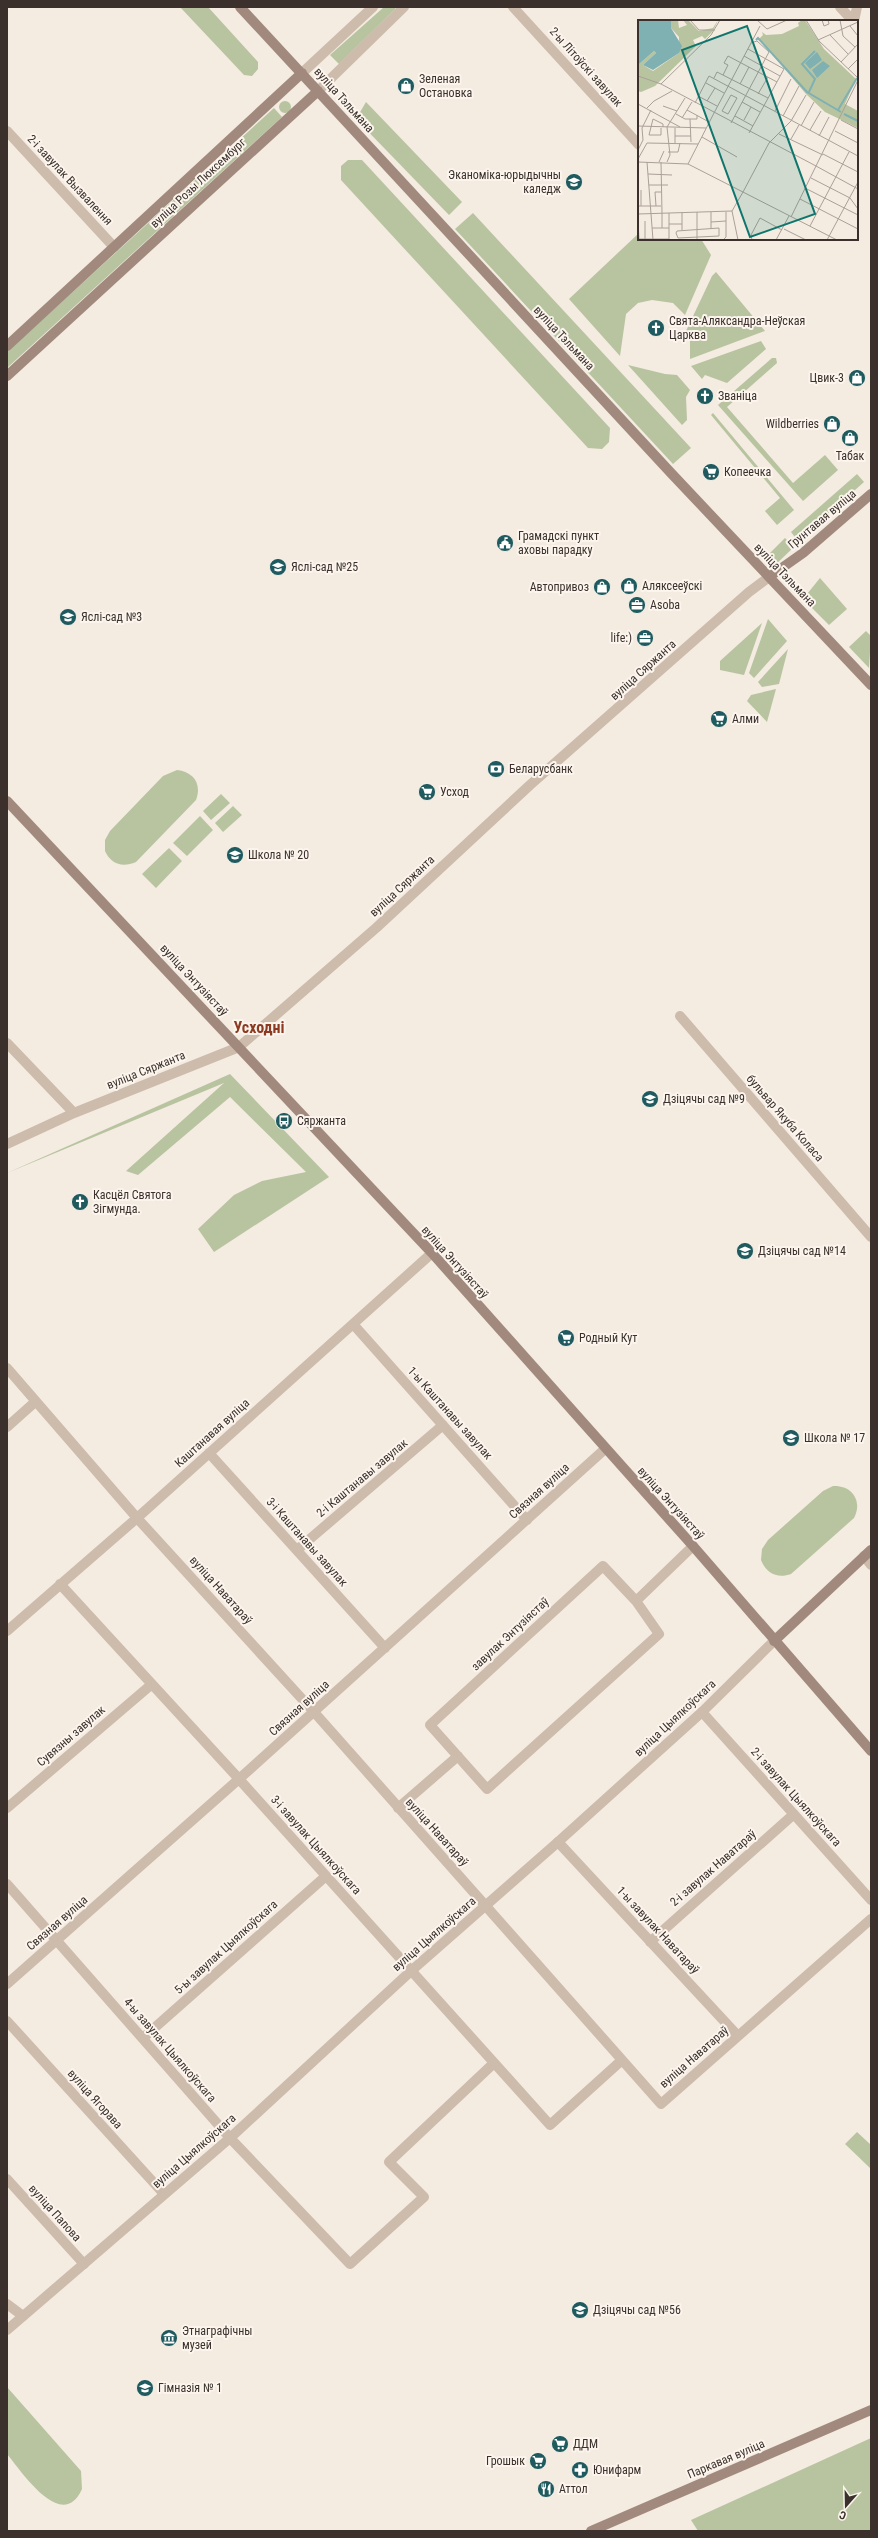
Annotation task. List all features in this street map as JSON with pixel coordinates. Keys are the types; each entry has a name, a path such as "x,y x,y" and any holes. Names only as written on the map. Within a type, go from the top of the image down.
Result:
{"main road":[{"name":"вуліца Тэльмана","path":"240,7 871,685"},
{"name":"вуліца Розы Люксембург","path":"7,346 302,74"},
{"name":"вуліца Розы Люксембург","path":"7,376 318,91"},
{"name":"Грунтавая вуліца","path":"769,577 803,554 871,494"},
{"name":"вуліца Энтузіястаў","path":"7,801 432,1253 693,1546 871,1751"},
{"name":"вуліца Цыялкоўскага","path":"774,1641 867,1553"},
{"name":"Паркавая вуліца","path":"591,2531 871,2410"}],"street":[{"name":"вуліца Розы Люксембург","path":"302,74 373,7"},
{"name":"вуліца Розы Люксембург","path":"318,91 404,7"},
{"name":"2-ы Літоўскі завулак","path":"513,7 638,144"},
{"path":"840,7 853,20"},
{"path":"854,20 857,7"},
{"name":"2-і завулак Вызвалення","path":"7,131 114,246"},
{"name":"вуліца Сяржанта","path":"7,1144 74,1113 239,1047 371,932 530,785 749,592 769,577"},
{"name":"бульвар Якуба Коласа","path":"680,1016 871,1237"},
{"path":"7,1043 74,1113"},
{"name":"Каштанавая вуліца","path":"7,1631 137,1518 432,1253"},
{"name":"1-ы Каштанавы завулак","path":"353,1324 527,1520"},
{"name":"вуліца Наватараў","path":"7,1368 137,1518 314,1712 661,2104 871,1919"},
{"path":"7,1427 35,1402"},
{"name":"2-і Каштанавы завулак","path":"297,1550 443,1425"},
{"name":"Связная вуліца","path":"7,1984 314,1712 605,1449"},
{"name":"3-і Каштанавы завулак","path":"209,1453 385,1648"},
{"path":"636,1601 693,1546"},
{"path":"867,1553 871,1565"},
{"name":"завулак Энтузіястаў","path":"603,1566 636,1601 660,1634 487,1789 430,1725 603,1566"},
{"name":"3-і завулак Цыялкоўскага","path":"60,1584 239,1779 550,2125 622,2060"},
{"name":"вуліца Цыялкоўскага","path":"7,2330 230,2138 411,1971 558,1842 702,1712 774,1641"},
{"name":"Сувязны завулак","path":"7,1808 152,1684"},
{"name":"2-і завулак Цыялкоўскага","path":"702,1712 871,1900"},
{"path":"398,1808 458,1756"},
{"name":"2-і завулак Наватараў","path":"650,1942 794,1814"},
{"name":"1-ы завулак Наватараў","path":"558,1842 738,2036"},
{"name":"5-ы завулак Цыялкоўскага","path":"143,2038 326,1876"},
{"name":"4-ы завулак Цыялкоўскага","path":"7,1884 230,2138 350,2264 424,2197 389,2162 494,2063"},
{"name":"вуліца Ягорава","path":"7,2021 164,2194"},
{"name":"вуліца Папова","path":"7,2179 84,2264"},
{"path":"7,2304 23,2316"}],"green space":[{"path":"180,7 208,7 258,62 258,69 252,76 244,75"},
{"path":"384,7 395,7 395,9 339,64 330,55"},
{"path":"283,101 287,101 291,107 287,113 283,113 279,109 279,105"},
{"path":"366,102 462,202 449,215 356,119"},
{"path":"274,108 282,117 7,368 7,352"},
{"path":"348,160 362,160 610,428 609,442 602,449 588,448 341,180 341,166"},
{"path":"473,213 691,448 673,464 455,229"},
{"path":"638,234 638,240 702,240 711,255 685,315 673,303 652,300 638,303 626,314 620,356 569,299"},
{"path":"716,272 765,331 690,359 690,340 686,331 712,276"},
{"path":"761,341 766,349 727,383 705,375 702,379 691,366"},
{"path":"772,358 776,358 777,363 727,407 793,483 825,455 838,470 803,501 718,405"},
{"path":"628,365 665,374 677,375 690,390 686,397 687,420 682,425"},
{"path":"713,413 794,510 777,525 765,511 780,498 711,415"},
{"path":"857,474 864,482 798,541 791,532"},
{"path":"785,538 794,547 772,568 764,559"},
{"path":"820,578 847,609 829,625 803,599"},
{"path":"768,619 787,641 754,678 749,673"},
{"path":"762,623 744,675 720,670 720,661"},
{"path":"866,631 871,636 869,668 849,647"},
{"path":"788,649 779,684 762,687 758,682"},
{"path":"776,689 767,722 747,701 751,695"},
{"path":"177,770 188,773 195,780 198,789 196,800 136,862 122,865 114,862 105,851 105,840 110,831 163,776"},
{"path":"221,794 230,803 211,820 203,811"},
{"path":"233,806 242,815 223,832 215,823"},
{"path":"200,816 213,830 187,856 173,843"},
{"path":"169,848 182,861 156,888 142,874"},
{"path":"230,1074 329,1177 214,1252 198,1229 234,1195 262,1181 306,1172 230,1097 138,1175 126,1171 224,1083 7,1173"},
{"path":"833,1486 846,1488 854,1495 857,1506 854,1518 791,1574 781,1576 773,1574 763,1565 761,1560 762,1549 768,1540 823,1491"},
{"path":"857,2132 871,2145 871,2169 845,2144"},
{"path":"7,2387 81,2471 82,2489 74,2501 64,2505 53,2502 43,2495 32,2485 7,2454"},
{"path":"871,2438 871,2531 698,2531 691,2520"}],"place":[{"name":"Зеленая Остановка","path":"406,86"},
{"name":"Эканоміка-юрыдычны каледж","path":"574,182"},
{"name":"Свята-Аляксандра-Неўская Царква","path":"656,328"},
{"name":"Цвик-3","path":"857,378"},
{"name":"Званіца","path":"705,396"},
{"name":"Wildberries","path":"832,424"},
{"name":"Табак","path":"850,438"},
{"name":"Копеечка","path":"711,472"},
{"name":"Грамадскі пункт аховы парадку","path":"505,543"},
{"name":"Яслі-сад №25","path":"278,567"},
{"name":"Аляксееўскі","path":"629,586"},
{"name":"Автопривоз","path":"602,587"},
{"name":"Asoba","path":"637,605"},
{"name":"Яслі-сад №3","path":"68,617"},
{"name":"life:)","path":"645,638"},
{"name":"Алми","path":"719,719"},
{"name":"Беларусбанк","path":"496,769"},
{"name":"Усход","path":"427,792"},
{"name":"Школа № 20","path":"235,855"},
{"name":"Дзіцячы сад №9","path":"650,1099"},
{"name":"Сяржанта","path":"284,1121"},
{"name":"Касцёл Святога Зігмунда.","path":"80,1202"},
{"name":"Дзіцячы сад №14","path":"745,1251"},
{"name":"Родный Кут","path":"566,1338"},
{"name":"Школа № 17","path":"791,1438"},
{"name":"Дзіцячы сад №56","path":"580,2310"},
{"name":"Этнаграфічны музей","path":"169,2338"},
{"name":"Гімназія № 1","path":"145,2388"},
{"name":"ДДМ","path":"560,2444"},
{"name":"Грошык","path":"538,2461"},
{"name":"Юнифарм","path":"580,2470"},
{"name":"Аттол","path":"546,2489"}],"district":[{"name":"Усходні","path":"259,1027"}]}
